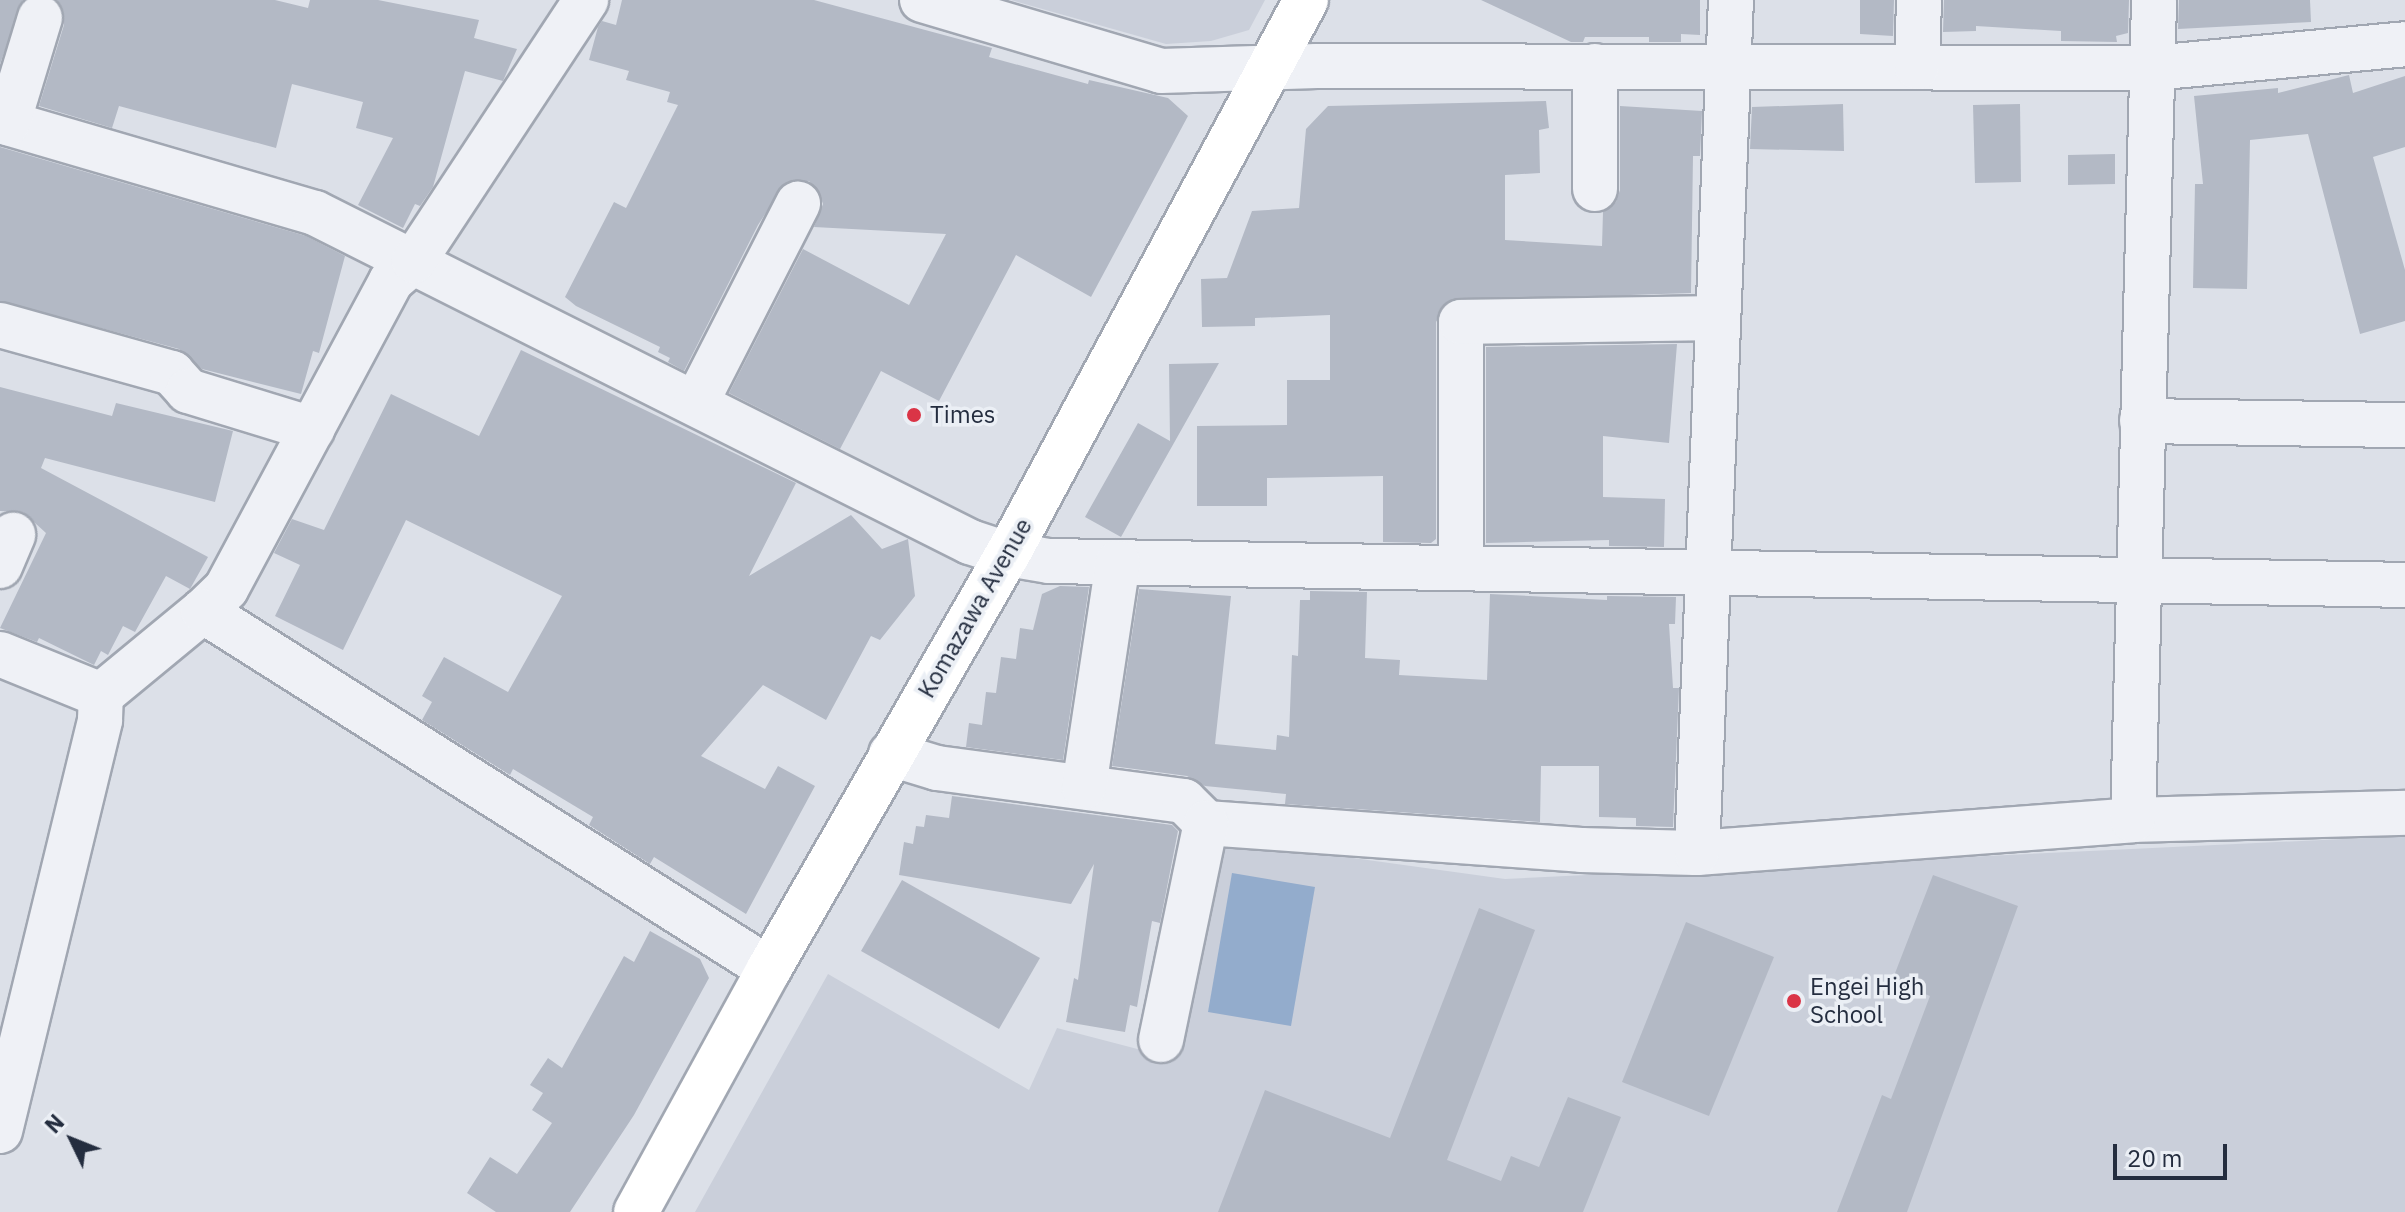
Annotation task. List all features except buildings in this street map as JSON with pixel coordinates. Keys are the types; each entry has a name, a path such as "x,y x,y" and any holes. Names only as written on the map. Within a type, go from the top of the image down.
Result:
{"main road":[{"name":"Komazawa Avenue","path":"636,1212 769,969 1008,554 1306,0"}],"street":[{"path":"0,1131 100,720 101,695 226,589 391,281 414,261 586,0"},
{"path":"922,0 979,8 1161,71 1730,65 2153,68 2405,44"},
{"path":"1697,853 1714,318 1730,65 1731,0"},
{"path":"1917,67 1919,0"},
{"path":"2133,820 2154,0"},
{"path":"40,18 4,122 315,213 970,542 1008,554 1049,561 1118,563 1706,570 2405,585"},
{"path":"1595,66 1595,189"},
{"path":"696,403 798,204"},
{"path":"1461,568 1461,322 1714,318"},
{"path":"0,325 172,373 188,391 312,429"},
{"path":"2142,421 2405,425"},
{"path":"1084,787 1118,563"},
{"path":"203,611 769,969"},
{"path":"0,654 101,695"},
{"path":"891,754 937,768 1184,801 1206,823 1581,850 1697,853 2133,820 2405,813"},
{"path":"1161,1040 1206,823"}],"shaded area":[{"path":"1011,0 1265,0 1249,30 1211,41 1166,44"},
{"name":"Engei High School","path":"2405,836 2405,1212 695,1212 828,974 1029,1090 1057,1028 1172,1058 1215,839 1505,879"}],"water":[{"path":"1232,873 1315,887 1291,1026 1208,1012"}],"place":[{"name":"Times","path":"914,415"},
{"name":"Engei High School","path":"1794,1001"}]}
